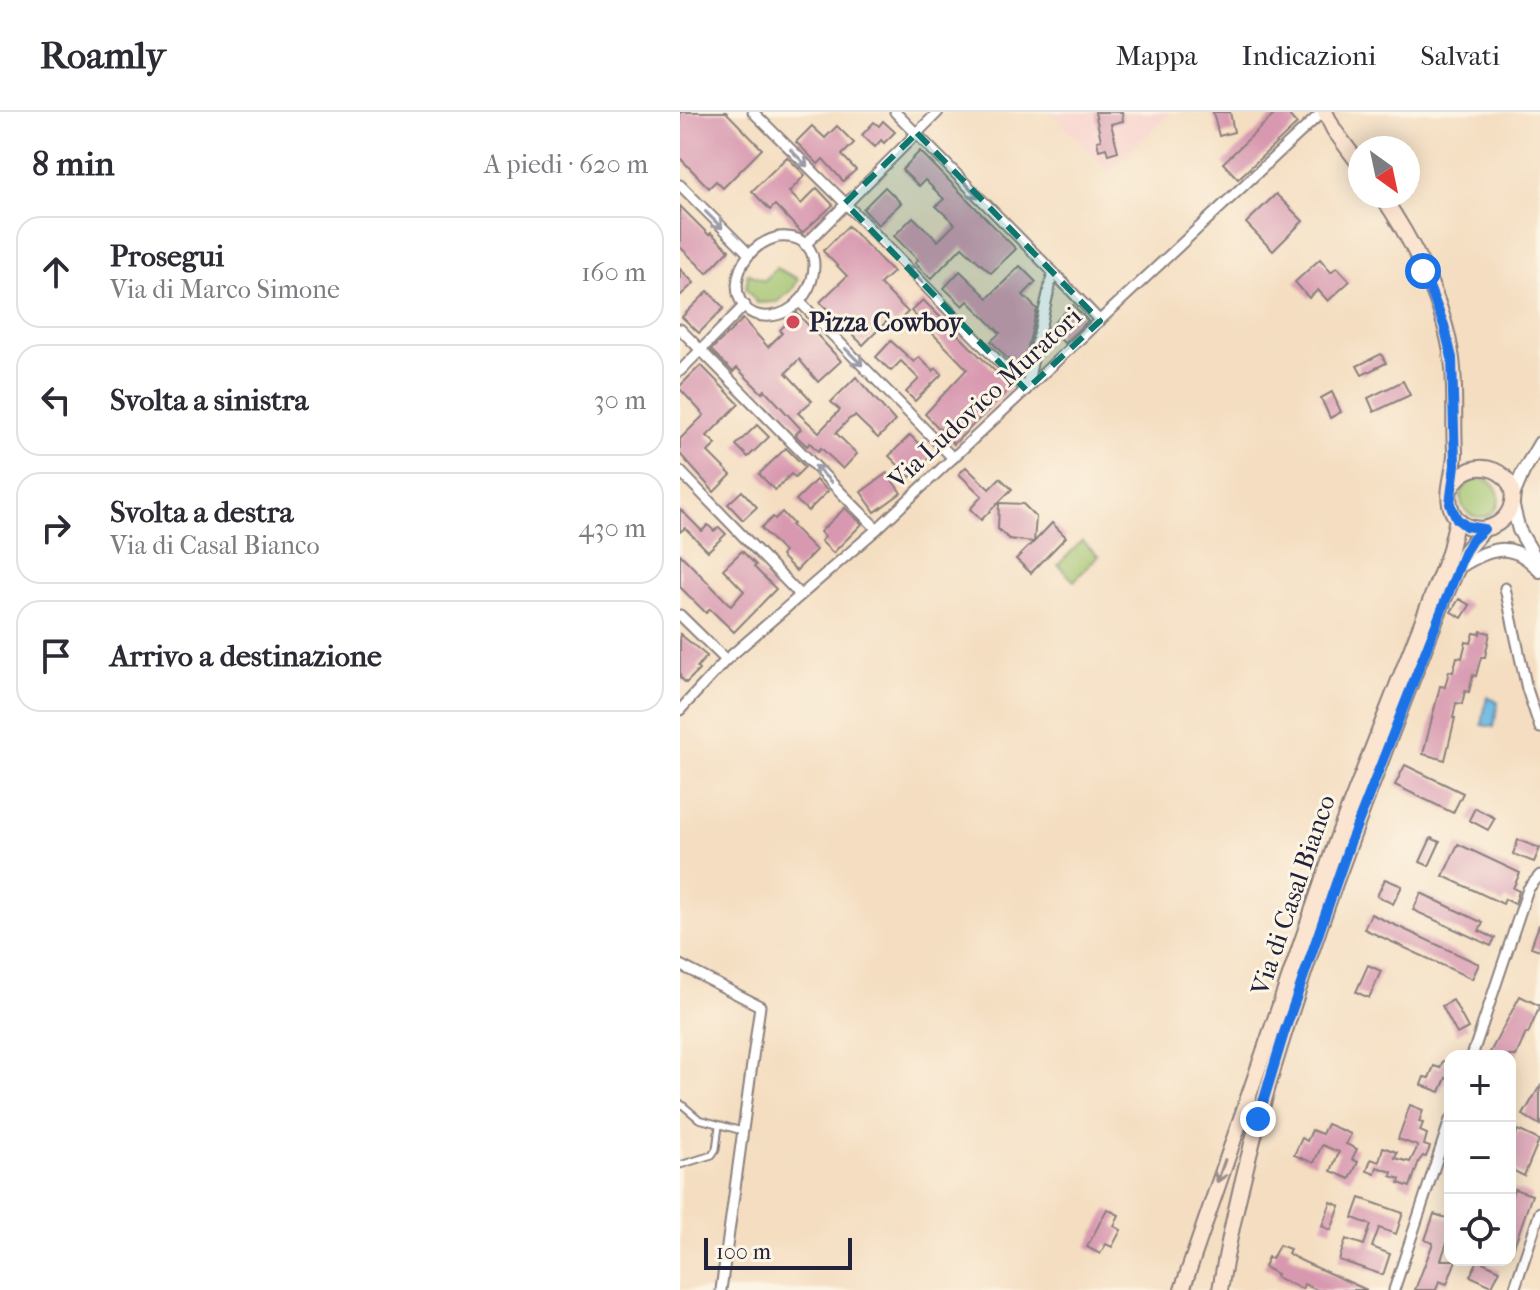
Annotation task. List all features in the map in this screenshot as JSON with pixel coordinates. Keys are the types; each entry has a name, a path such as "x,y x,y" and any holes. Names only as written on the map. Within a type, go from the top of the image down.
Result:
{"main road":[{"path":"1319,113 1348,149"},
{"path":"1389,208 1417,259 1444,325 1453,373 1454,437 1455,465 1450,504 1457,519 1466,526 1490,527 1504,520 1512,501 1507,481 1493,470 1464,460 1454,437"},
{"path":"1452,487 1461,474 1477,467"},
{"name":"Via di Casal Bianco","path":"1182,1290 1338,836 1449,553 1457,519"},
{"name":"Via di Casal Bianco","path":"1220,1290 1246,1167 1287,1022 1358,820 1459,567 1470,543 1490,527"}],"street":[{"path":"753,112 1026,390"},
{"path":"895,112 1100,321"},
{"path":"805,245 938,112"},
{"name":"Via Ludovico Muratori","path":"680,710 726,660 877,529 1319,113"},
{"path":"680,185 749,254"},
{"path":"778,237 793,238 805,245 813,258 815,273 810,287 799,301 785,312 766,316 756,314 745,305 736,281 739,267 749,254 763,243 778,237"},
{"path":"1026,390 1053,272"},
{"path":"799,301 953,458"},
{"path":"680,371 745,305"},
{"path":"680,329 877,529"},
{"path":"1540,443 1530,458 1512,501 1519,530 1540,568"},
{"path":"1493,470 1514,468 1530,458"},
{"path":"680,471 799,594"},
{"path":"1490,527 1508,529 1532,551"},
{"path":"1459,567 1483,552 1506,549 1540,568"},
{"path":"1505,588 1527,689 1540,728"},
{"path":"680,615 726,660"},
{"path":"1474,1050 1536,878"},
{"path":"680,965 760,1006 721,1290"},
{"path":"1394,1290 1449,1122"},
{"path":"1514,1290 1540,1212"}],"lane":[{"path":"680,1103 699,1119 743,1131"},
{"path":"680,1165 712,1155 716,1149 719,1126"}],"highlighted area":[{"path":"917,133 1100,321 1026,390 845,203"}],"shaded area":[{"path":"1050,112 1171,112 1109,171"}],"green space":[{"path":"776,268 798,279 793,289 777,302 757,303 746,289 748,273 764,281"},
{"path":"1480,479 1494,484 1499,498 1494,512 1480,517 1466,512 1461,498 1466,484"},
{"path":"1082,541 1098,556 1074,581 1058,565"}],"water":[{"path":"1487,697 1498,702 1494,727 1482,725"}],"building":[{"path":"680,112 726,112 762,149 723,188 716,181 709,188 680,158"},
{"path":"1095,112 1122,112 1123,121 1111,124 1118,151 1108,154 1106,148 1099,150 1097,141 1101,140"},
{"path":"1213,112 1230,112 1234,132 1219,136"},
{"path":"1277,112 1286,112 1297,124 1238,179 1223,163"},
{"path":"883,121 895,132 875,147 862,135 874,122 879,126"},
{"path":"812,126 825,138 837,126 854,143 842,155 856,170 843,181 823,159 818,164 796,142"},
{"path":"920,151 1016,249 991,273 962,247 931,279 915,263 918,260 894,236 913,217 938,241 955,224 936,206 944,199 925,180 919,186 902,170"},
{"path":"787,157 805,175 789,192 801,204 817,188 833,205 802,233 775,205 770,210 752,191"},
{"path":"885,187 901,203 878,225 863,209"},
{"path":"1276,194 1303,221 1273,251 1246,223"},
{"path":"680,206 729,250 707,273 680,247"},
{"path":"848,226 893,272 880,284 908,312 895,325 889,319 863,345 820,302 847,276 823,251"},
{"path":"1320,259 1331,272 1337,267 1350,281 1328,301 1318,290 1309,298 1295,282"},
{"path":"1020,266 1036,282 1023,295 1037,309 1024,364 1018,370 991,341 1000,333 968,301 963,306 944,288 960,271 988,298"},
{"path":"680,269 694,283 680,296"},
{"path":"708,291 724,308 699,333 682,317"},
{"path":"923,300 1011,387 954,444 925,414 967,369 911,311"},
{"path":"1073,305 1088,321 1064,343 1049,327"},
{"path":"797,313 841,361 818,382 799,359 786,373 812,401 798,413 819,432 840,410 831,402 856,377 895,421 878,438 855,416 849,419 836,433 857,454 843,469 821,448 818,451 810,443 807,446 795,435 801,429 765,390 762,393 737,368 733,372 711,350 743,319 768,347"},
{"path":"891,341 914,362 919,357 933,371 936,368 942,374 915,401 906,392 919,379 901,361 891,371 876,357"},
{"path":"1381,354 1386,363 1362,375 1357,366"},
{"path":"701,365 739,404 707,436 716,444 708,452 731,475 714,492 680,454 680,439 704,415 680,386"},
{"path":"1403,381 1410,395 1374,412 1368,398"},
{"path":"1332,392 1341,412 1330,418 1321,398"},
{"path":"757,425 769,437 748,457 736,445"},
{"path":"910,435 931,456 910,477 889,456"},
{"path":"786,448 805,467 795,477 791,474 775,490 759,474"},
{"path":"966,467 989,489 1000,478 1012,489 981,520 970,509 982,496 959,474"},
{"path":"887,473 901,493 875,512 861,492"},
{"path":"816,480 828,491 808,511 796,500"},
{"path":"742,491 757,507 743,520 728,504"},
{"path":"999,503 1023,504 1036,517 1034,542 1052,523 1066,537 1031,573 1016,559 1033,542 1009,539 998,529"},
{"path":"845,508 862,524 833,553 821,541 825,537 820,532"},
{"path":"680,509 702,531 708,525 714,531 719,527 726,534 708,551 685,528 680,532"},
{"path":"782,512 816,550 796,571 781,556 784,552 761,528"},
{"path":"742,551 776,589 734,632 710,609 706,613 680,587 680,554 731,606 744,591 723,569"},
{"path":"1459,599 1470,605 1462,618 1451,612"},
{"path":"1481,631 1490,633 1485,657 1481,657 1476,676 1473,675 1469,692 1465,691 1462,704 1456,703 1445,760 1423,754 1440,686 1445,687 1457,657 1462,658 1466,642 1471,643 1474,633 1480,634"},
{"path":"680,634 707,656 686,683 680,677"},
{"path":"1405,765 1463,793 1453,813 1395,785"},
{"path":"1475,808 1495,818 1488,830 1469,820"},
{"path":"1431,838 1440,842 1429,866 1420,862"},
{"path":"1518,840 1540,848 1534,862 1513,854"},
{"path":"1458,844 1520,873 1513,888 1519,891 1515,904 1505,899 1503,904 1443,876"},
{"path":"1385,879 1402,886 1393,904 1377,896"},
{"path":"1421,893 1483,923 1479,931 1495,938 1491,946 1413,910"},
{"path":"1371,914 1479,964 1472,979 1364,929"},
{"path":"1540,925 1540,950 1531,947"},
{"path":"1368,965 1381,971 1369,998 1356,992"},
{"path":"1520,996 1540,1006 1516,1056 1516,1050 1491,1050"},
{"path":"1453,1000 1468,1028 1457,1034 1442,1006"},
{"path":"1444,1061 1444,1083 1440,1092 1421,1085 1424,1077 1429,1078 1434,1066 1440,1068"},
{"path":"1540,1086 1540,1125 1523,1115"},
{"path":"1410,1105 1423,1110 1420,1131 1427,1134 1424,1145 1430,1147 1426,1157 1419,1161 1410,1187 1399,1183 1400,1179 1391,1176 1392,1172 1377,1167 1375,1174 1367,1171 1371,1159 1379,1162 1383,1147 1397,1152 1395,1158 1410,1162 1418,1146 1398,1139"},
{"path":"1327,1124 1351,1134 1346,1144 1357,1149 1352,1159 1358,1162 1350,1179 1331,1171 1339,1152 1322,1145 1314,1163 1294,1155 1302,1138 1307,1141 1312,1130 1322,1134"},
{"path":"1518,1130 1539,1140 1524,1176 1516,1172"},
{"path":"1516,1190 1532,1195 1516,1241"},
{"path":"1360,1198 1403,1213 1396,1234 1379,1228 1372,1247 1390,1254 1383,1275 1339,1260 1346,1239 1364,1245 1371,1225 1353,1218"},
{"path":"1331,1202 1340,1206 1331,1230 1322,1226"},
{"path":"1107,1209 1119,1215 1114,1226 1121,1230 1112,1247 1106,1244 1100,1254 1087,1247"},
{"path":"1434,1214 1444,1217 1441,1260 1444,1260 1444,1266 1454,1266 1447,1284 1439,1281 1436,1290 1415,1290 1433,1243 1425,1240"},
{"path":"1279,1245 1290,1249 1288,1254 1367,1290 1317,1290 1304,1284 1302,1289 1276,1277 1277,1274 1264,1267"},
{"path":"1475,1266 1491,1266 1500,1270 1492,1286 1470,1276"}],"place":[{"name":"Pizza Cowboy","path":"793,322"}],"route":[{"path":"1258,1119 1294,1002 1367,797 1465,551 1484,529 1466,526 1457,519 1450,504 1455,465 1452,358 1444,325 1423,271"}]}
